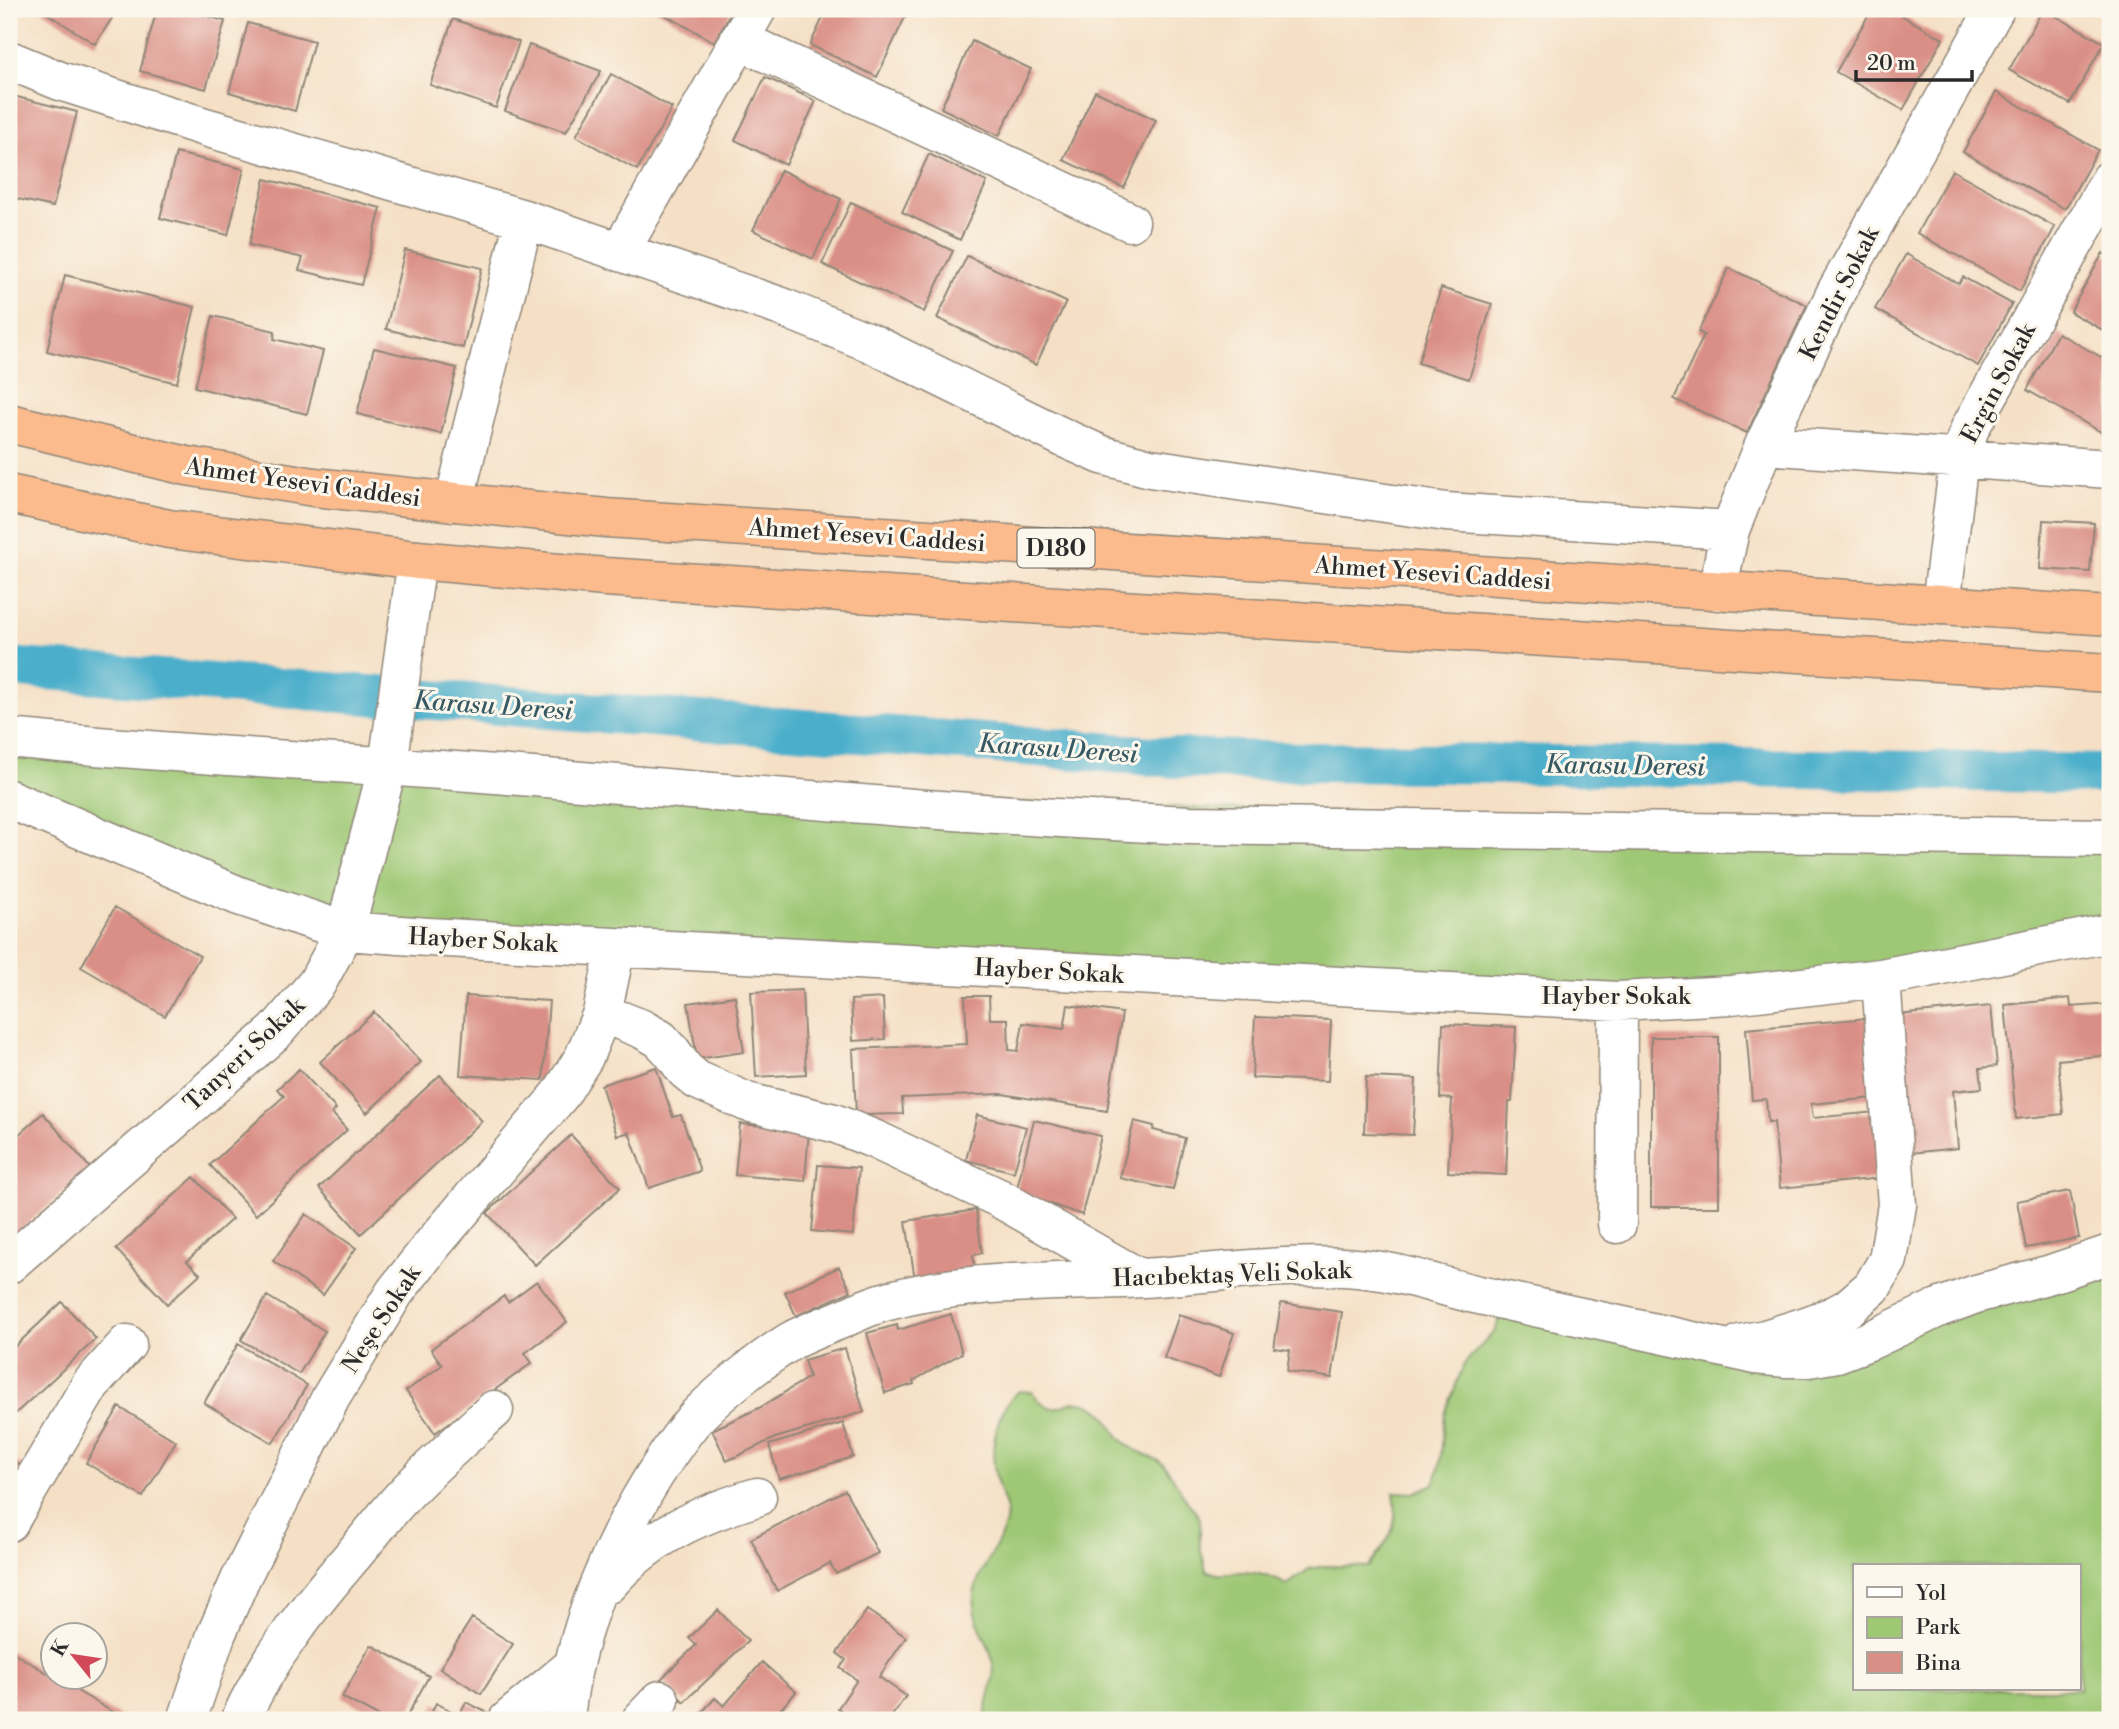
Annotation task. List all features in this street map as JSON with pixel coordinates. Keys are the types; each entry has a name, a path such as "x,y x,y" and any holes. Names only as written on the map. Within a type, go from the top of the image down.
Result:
{"highway":[{"name":"Ahmet Yesevi Caddesi","path":"9,423 187,466 314,487 606,518 1717,592 2108,613"},
{"name":"D180","path":"9,494 169,529 416,560 605,577 2110,673"}],"street":[{"name":"Kendir Sokak","path":"1717,592 1730,530 1763,445 1836,292 1995,9"},
{"path":"621,250 748,24 1129,222"},
{"path":"9,60 60,81 205,127 524,219 779,306 871,343 1064,439 1102,455 1150,468 1446,512 1730,530"},
{"name":"Ergin Sokak","path":"1941,606 1959,460 1970,428 2110,180"},
{"path":"454,502 524,219"},
{"path":"1763,445 2110,469"},
{"name":"Tanyeri Sokak","path":"9,1264 276,1031 317,983 345,930 390,753 416,560"},
{"path":"9,738 77,744 390,753 940,811 1191,825 2110,838"},
{"name":"Hayber Sokak","path":"9,799 239,896 345,930 616,948 1618,1001 1731,995 1881,978 2110,933"},
{"name":"Neşe Sokak","path":"187,1720 216,1635 290,1477 331,1397 395,1292 560,1095 584,1057 602,1013 616,948"},
{"path":"1721,1348 1765,1339 1833,1317 1861,1299 1872,1287 1888,1260 1897,1205 1881,978"},
{"path":"1617,1224 1618,1001"},
{"path":"602,1013 642,1029 660,1040 697,1080 747,1102 834,1123 876,1140 999,1198 1139,1278"},
{"name":"Hacıbektaş Veli Sokak","path":"565,1720 567,1696 579,1643 593,1602 631,1517 651,1480 679,1439 699,1414 739,1379 792,1340 880,1303 991,1284 1331,1267 1382,1271 1755,1355 1809,1358 1837,1353 1976,1294 2051,1274 2110,1254"},
{"path":"9,1522 91,1384 127,1344"},
{"path":"240,1720 282,1645 327,1584 410,1489 494,1410"},
{"path":"593,1602 644,1548 713,1510 757,1497"},
{"path":"216,1635 214,1681 225,1720"},
{"path":"508,1720 574,1665"}],"green space":[{"path":"9,738 709,792 2110,838 2110,933 1731,995 345,931 9,799"},
{"path":"2110,1254 2110,1720 985,1720 993,1681 993,1665 973,1599 978,1582 1001,1538 1006,1522 1006,1509 993,1459 995,1438 1000,1417 1019,1391 1032,1392 1041,1402 1054,1408 1080,1402 1089,1404 1105,1415 1125,1443 1163,1464 1199,1517 1200,1544 1206,1570 1222,1574 1256,1573 1287,1585 1309,1569 1325,1566 1368,1567 1391,1533 1395,1515 1394,1492 1414,1493 1434,1484 1440,1465 1445,1414 1464,1364 1495,1331 1506,1300 1755,1355"}],"building":[{"path":"40,9 118,9 95,44"},
{"path":"157,9 180,9 225,21 206,89 140,71"},
{"path":"654,9 733,9 714,42"},
{"path":"827,9 899,9 907,13 877,77 810,45"},
{"path":"1872,9 1890,9 1943,39 1903,110 1836,72"},
{"path":"2043,9 2104,43 2070,104 2009,70"},
{"path":"453,19 519,42 496,108 430,85"},
{"path":"248,23 314,41 295,111 229,92"},
{"path":"972,41 1031,69 999,136 941,108"},
{"path":"529,45 601,71 566,132 505,111"},
{"path":"611,74 672,108 637,170 576,136"},
{"path":"765,77 816,101 786,165 735,140"},
{"path":"1095,91 1156,120 1124,188 1063,160"},
{"path":"1996,92 2098,150 2065,209 1963,152"},
{"path":"9,95 77,112 53,207 9,197"},
{"path":"176,153 244,169 228,235 160,218"},
{"path":"929,154 987,182 960,240 902,212"},
{"path":"781,170 841,199 813,259 753,230"},
{"path":"1952,170 2055,227 2020,291 1917,233"},
{"path":"265,179 381,208 361,285 299,270 303,258 249,245"},
{"path":"851,202 953,251 924,312 822,264"},
{"path":"405,250 482,268 463,348 386,329"},
{"path":"2103,253 2110,257 2110,334 2070,312"},
{"path":"1906,254 1959,284 1963,277 2012,304 1978,366 1875,309"},
{"path":"967,256 1066,302 1036,365 937,318"},
{"path":"1729,268 1807,305 1747,433 1674,399 1704,335 1698,332"},
{"path":"65,275 195,307 177,383 47,351"},
{"path":"1441,288 1492,304 1469,379 1418,363"},
{"path":"213,316 275,331 274,339 323,351 307,414 195,387"},
{"path":"2058,333 2110,362 2110,437 2027,390"},
{"path":"374,348 457,368 441,434 357,414"},
{"path":"2043,520 2094,523 2090,572 2040,569"},
{"path":"115,907 200,956 165,1016 81,967"},
{"path":"802,990 806,1074 756,1077 751,992"},
{"path":"466,996 549,1001 543,1080 460,1075"},
{"path":"735,996 744,1052 697,1059 688,1003"},
{"path":"965,996 989,996 990,1019 1008,1019 1009,1050 1018,1051 1023,1023 1064,1029 1068,1005 1122,1013 1107,1111 1002,1094 902,1098 903,1114 856,1115 853,1049 967,1044"},
{"path":"883,998 885,1039 853,1041 851,1000"},
{"path":"2070,998 2071,1007 2110,1004 2110,1055 2058,1060 2063,1114 2016,1119 2005,1005"},
{"path":"1991,1006 1997,1066 1980,1068 1982,1088 1953,1091 1958,1148 1910,1153 1897,1015"},
{"path":"374,1012 421,1062 367,1113 320,1062"},
{"path":"1255,1017 1331,1020 1328,1081 1252,1078"},
{"path":"1868,1018 1875,1098 1811,1104 1813,1118 1876,1112 1882,1178 1780,1188 1774,1122 1768,1122 1766,1099 1752,1100 1746,1029"},
{"path":"1443,1024 1516,1027 1506,1175 1448,1172 1452,1099 1440,1098"},
{"path":"1651,1037 1719,1037 1719,1207 1651,1207"},
{"path":"656,1067 673,1117 681,1115 700,1171 649,1188 629,1132 617,1136 601,1085"},
{"path":"299,1069 336,1109 332,1113 347,1130 256,1215 210,1165 284,1096 277,1089"},
{"path":"440,1075 482,1121 361,1234 319,1188"},
{"path":"1366,1077 1416,1079 1413,1135 1364,1133"},
{"path":"43,1113 91,1169 9,1240 9,1143"},
{"path":"977,1115 1026,1127 1014,1172 966,1160"},
{"path":"1034,1120 1101,1136 1082,1215 1016,1192"},
{"path":"1134,1121 1154,1126 1153,1130 1185,1138 1173,1190 1120,1178"},
{"path":"740,1124 809,1130 805,1181 735,1175"},
{"path":"571,1135 620,1188 535,1265 487,1213"},
{"path":"818,1165 859,1168 853,1235 812,1231"},
{"path":"194,1177 232,1219 187,1261 200,1274 167,1304 116,1249"},
{"path":"2070,1191 2079,1238 2026,1248 2017,1201"},
{"path":"976,1210 982,1253 973,1255 975,1271 915,1280 906,1221"},
{"path":"306,1214 356,1248 323,1295 273,1261"},
{"path":"839,1267 851,1291 796,1316 785,1292"},
{"path":"537,1281 567,1322 525,1353 532,1363 435,1433 406,1391 442,1365 431,1349 504,1296 508,1302"},
{"path":"267,1296 325,1331 299,1374 241,1340"},
{"path":"62,1302 96,1339 15,1414 9,1407 9,1352"},
{"path":"1281,1303 1342,1312 1332,1378 1287,1371 1290,1350 1274,1348"},
{"path":"951,1314 962,1353 913,1381 914,1384 885,1393 867,1333 897,1325 898,1330"},
{"path":"1179,1315 1234,1333 1219,1377 1164,1358"},
{"path":"238,1344 307,1385 273,1443 204,1403"},
{"path":"845,1348 864,1412 775,1438 727,1461 712,1430 761,1407 809,1377 804,1360"},
{"path":"119,1407 176,1441 143,1497 86,1463"},
{"path":"843,1423 853,1457 779,1479 769,1445"},
{"path":"9,1458 22,1466 9,1489"},
{"path":"845,1490 878,1553 836,1574 830,1563 777,1591 751,1539"},
{"path":"718,1610 748,1641 684,1702 661,1679 696,1645 689,1638"},
{"path":"867,1610 906,1637 879,1677 906,1696 889,1720 855,1720 838,1708 857,1680 840,1668 846,1660 837,1653"},
{"path":"472,1618 513,1644 481,1694 440,1668"},
{"path":"371,1645 429,1676 405,1720 385,1720 342,1697"},
{"path":"9,1650 38,1668 38,1690 76,1690 126,1720 9,1720"},
{"path":"762,1662 796,1692 771,1720 695,1720 715,1698 724,1706"},
{"path":"466,1702 490,1714 486,1720 428,1720 436,1703 459,1715"}],"waterway":[{"name":"Karasu Deresi","path":"9,667 1178,758 2110,774"}]}
